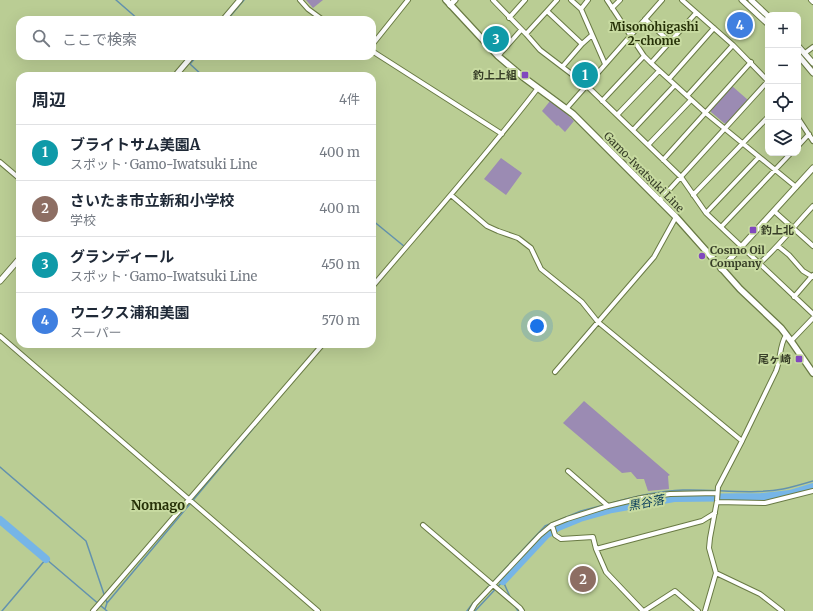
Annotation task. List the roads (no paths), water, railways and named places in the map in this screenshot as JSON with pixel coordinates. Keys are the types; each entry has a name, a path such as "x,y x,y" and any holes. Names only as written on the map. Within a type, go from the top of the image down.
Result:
{"main road":[{"name":"Gamo-Iwatsuki Line","path":"446,0 498,56 566,109 676,217 722,269 786,335 813,373"}],"street":[{"path":"226,16 240,0"},
{"path":"300,0 308,9 318,16"},
{"path":"376,40 408,0"},
{"path":"450,5 455,0"},
{"path":"493,0 540,50 586,85 681,177 706,213 813,314"},
{"path":"509,18 525,0"},
{"path":"526,34 557,0"},
{"path":"571,0 581,8 605,64"},
{"path":"581,8 588,0"},
{"path":"607,0 644,56 659,71 705,112 796,187"},
{"path":"612,8 620,0"},
{"path":"566,109 662,0"},
{"path":"660,201 768,81 733,45 682,0"},
{"path":"742,0 765,21"},
{"path":"751,0 765,13"},
{"path":"547,11 582,44"},
{"path":"651,63 696,13"},
{"path":"645,19 670,42"},
{"path":"669,79 714,28"},
{"path":"498,56 521,30"},
{"path":"563,66 592,35"},
{"path":"648,145 733,45"},
{"path":"805,53 813,47"},
{"path":"800,48 813,63"},
{"path":"376,54 502,134"},
{"path":"602,101 644,56"},
{"path":"801,59 813,73"},
{"path":"178,72 189,60"},
{"path":"663,160 751,62"},
{"path":"617,115 659,71"},
{"path":"633,130 675,85"},
{"path":"376,282 502,134 538,88"},
{"path":"694,195 765,120"},
{"path":"799,120 813,141"},
{"path":"801,143 809,134"},
{"path":"721,227 788,156"},
{"path":"706,213 759,157"},
{"path":"0,162 16,176"},
{"path":"722,269 813,168"},
{"path":"451,195 487,226 498,232 518,238 531,248 541,269 582,302 598,322 742,441"},
{"path":"760,263 778,246 792,228 813,206"},
{"path":"774,211 813,246"},
{"path":"555,372 654,257 676,217"},
{"path":"778,246 789,255 803,271 813,276 794,297"},
{"path":"0,281 16,263"},
{"path":"791,341 813,318"},
{"path":"705,611 716,573 710,548 718,487 776,371 783,340 786,335"},
{"path":"0,336 318,611"},
{"path":"93,611 320,348"},
{"path":"568,471 608,506"},
{"path":"717,502 765,503 813,491"},
{"path":"471,611 475,604 540,535 552,525 608,506 641,498 670,494 717,494"},
{"path":"596,549 702,521 714,513"},
{"path":"423,525 494,585 522,611"},
{"path":"552,525 556,535 561,539 593,537 596,549 606,572 643,611 675,591 698,611"},
{"path":"716,573 760,594 782,611"}],"waterway":[{"path":"116,0 134,16"},
{"path":"230,16 244,0"},
{"path":"194,60 190,64 199,72"},
{"path":"376,223 405,247"},
{"path":"105,609 107,603 261,419"},
{"path":"0,467 86,541 107,603"},
{"path":"608,504 654,493 683,490 758,492 787,488 813,481"},
{"name":"黒谷落","path":"503,581 546,535 558,527 580,518 612,509 674,498 761,497 790,494 813,487"},
{"path":"477,599 545,526 581,511 604,505"},
{"path":"0,520 46,559"},
{"path":"2,611 46,559 107,611"},
{"path":"475,611 503,581 511,599"},
{"path":"467,611 473,603"},
{"path":"515,606 518,611"}],"place":[{"name":"ウニクス浦和美園","path":"740,25"},
{"name":"グランディール","path":"496,39"},
{"name":"釣上上組","path":"525,75"},
{"name":"ブライトサム美園A","path":"585,75"},
{"name":"釣上北","path":"753,230"},
{"name":"Cosmo Oil Company","path":"702,256"},
{"name":"尾ヶ崎","path":"799,359"},
{"name":"さいたま市立新和小学校","path":"583,579"}],"district":[{"name":"Misonohigashi 2-chome","path":"654,34"},
{"name":"Nomago","path":"158,505"}]}
